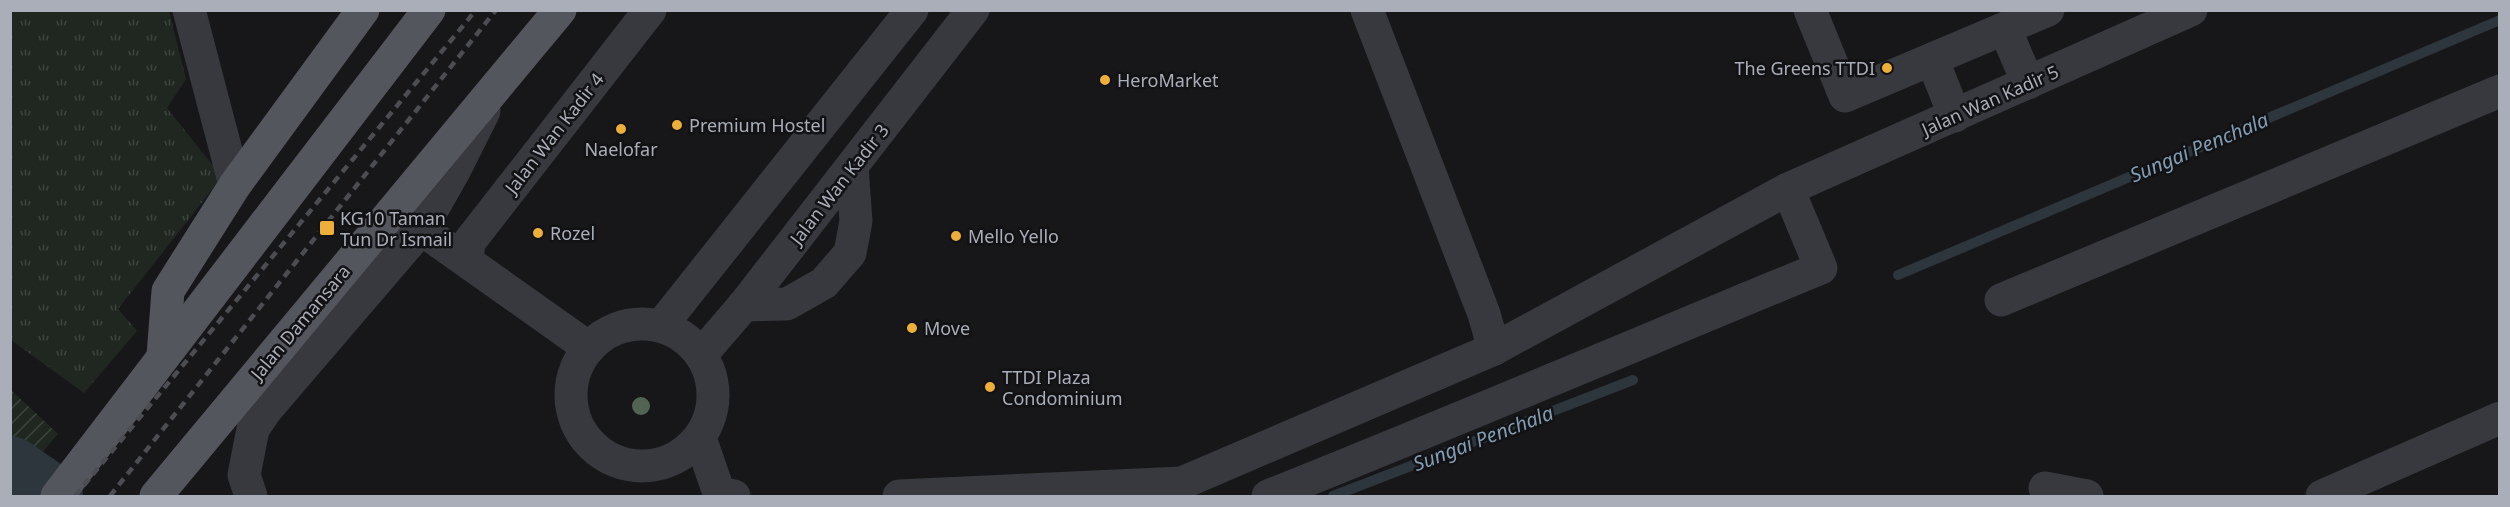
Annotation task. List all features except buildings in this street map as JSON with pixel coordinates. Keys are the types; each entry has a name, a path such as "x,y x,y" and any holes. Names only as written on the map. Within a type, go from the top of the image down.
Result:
{"main road":[{"path":"163,356 168,291 235,185 363,10"},
{"path":"57,496 429,10"},
{"name":"Jalan Damansara","path":"156,496 560,10"}],"street":[{"path":"189,10 235,185"},
{"name":"Jalan Wan Kadir 4","path":"466,259 470,241 650,10"},
{"path":"661,326 912,10"},
{"name":"Jalan Wan Kadir 3","path":"701,355 744,305 973,10"},
{"path":"1367,10 1484,314 1494,349"},
{"path":"1809,10 1845,96 2048,10"},
{"name":"Jalan Wan Kadir 5","path":"899,496 1182,483 1494,349 1788,189 2191,10"},
{"path":"2005,28 2028,83"},
{"path":"1932,59 1955,116"},
{"path":"251,496 244,475 253,429 273,402 421,229 454,171 496,88"},
{"path":"2001,300 2499,91"},
{"path":"744,305 787,304 824,283 850,253 856,221 852,167"},
{"path":"1268,496 1512,398 1609,355 1821,268 1788,189"},
{"path":"421,229 589,348"},
{"path":"645,323 676,332 690,342 701,355 711,375 714,396 710,419 700,438 683,454 663,464 640,467 618,463 597,451 582,434 573,413 571,391 577,368 589,348 600,337 621,327 645,323"},
{"path":"2322,496 2499,418"},
{"path":"700,438 719,493 734,496"},
{"path":"2045,489 2087,496"}],"green space":[{"path":"11,11 169,11 186,79 167,108 222,177 118,309 137,331 84,393 11,340"},
{"path":"11,390 58,434 11,488"}],"waterway":[{"name":"Sungai Penchala","path":"1898,275 2500,20"},
{"name":"Sungai Penchala","path":"1333,496 1633,380"},
{"name":"Sungai Penchala","path":"10,468 51,496"}],"railway":[{"path":"75,496 476,10"},
{"path":"110,496 496,10"}],"place":[{"name":"The Greens TTDI","path":"1887,68"},
{"name":"HeroMarket","path":"1105,80"},
{"name":"Premium Hostel","path":"677,125"},
{"name":"Naelofar","path":"621,129"},
{"name":"KG10 Taman Tun Dr Ismail","path":"327,228"},
{"name":"Rozel","path":"538,233"},
{"name":"Mello Yello","path":"956,236"},
{"name":"Move","path":"912,328"},
{"name":"TTDI Plaza Condominium","path":"990,387"}]}
